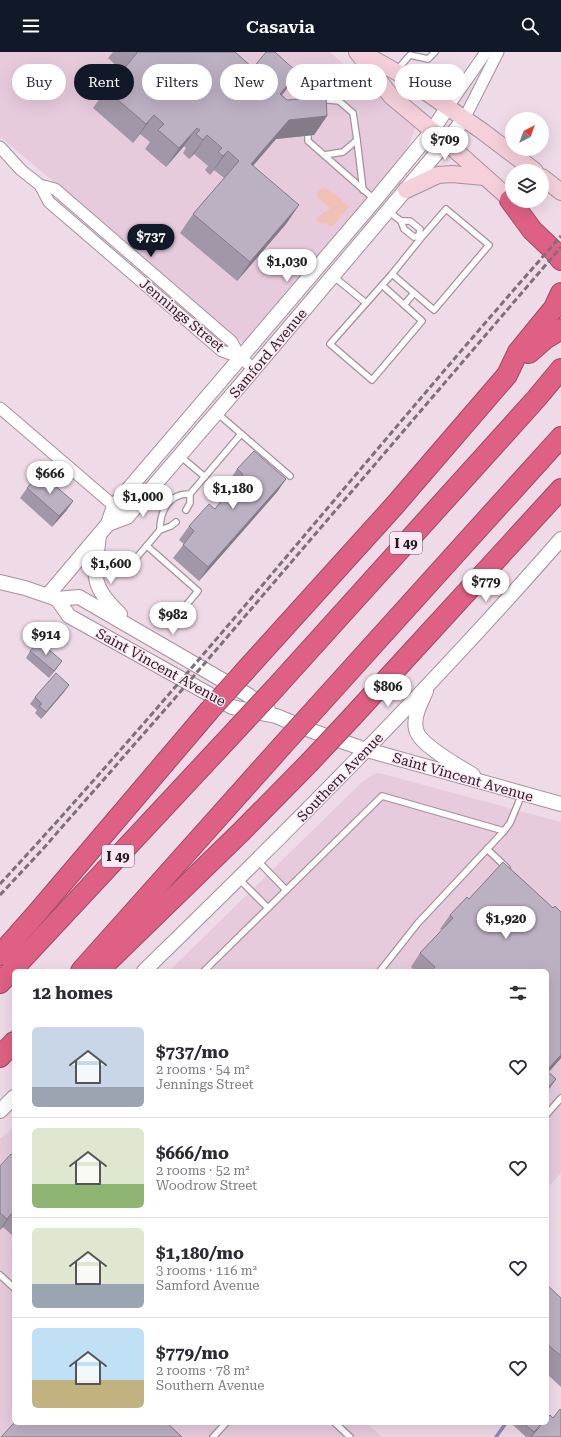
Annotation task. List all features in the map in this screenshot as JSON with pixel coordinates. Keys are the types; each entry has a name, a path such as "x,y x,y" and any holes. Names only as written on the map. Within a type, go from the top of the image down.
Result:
{"highway":[{"path":"516,208 532,230 554,251 561,260"},
{"path":"507,375 518,352 554,308 561,293"},
{"path":"0,955 208,712 395,505 507,375 535,348 561,329"},
{"name":"I 49","path":"13,969 276,687 536,399 561,369"},
{"path":"83,969 561,437"},
{"path":"100,969 241,832 309,763 561,489"},
{"name":"I 49","path":"0,983 12,970"},
{"path":"0,1057 12,1044"},
{"path":"0,1064 12,1053"}],"main road":[{"path":"357,52 391,96 446,142 505,196"},
{"path":"360,52 395,71"},
{"path":"436,100 525,164"},
{"path":"406,190 438,176 452,174 484,177"},
{"path":"549,183 561,192"},
{"path":"519,208 561,244"}],"street":[{"name":"Samford Avenue","path":"53,597 104,529 114,506 375,200 432,131 447,108 488,55"},
{"name":"Samford Avenue","path":"104,529 127,517 446,142 464,119 488,55"},
{"name":"Jennings Street","path":"0,147 21,170 40,185 55,189 109,238 232,342 240,357 254,369"},
{"name":"Jennings Street","path":"40,185 49,202 222,351 240,357"},
{"path":"375,200 388,210"},
{"path":"100,246 109,238"},
{"path":"202,402 217,413"},
{"path":"0,408 127,517"},
{"path":"104,529 95,571 97,587 106,600 137,630"},
{"name":"Southern Avenue","path":"146,969 239,879 367,750 528,577 561,539"},
{"name":"Saint Vincent Avenue","path":"0,582 53,597 79,597 248,695 276,716"},
{"name":"Saint Vincent Avenue","path":"53,597 69,616 232,707 276,716 315,732 367,750 561,804"},
{"path":"429,683 417,715 417,734 424,742 436,751 485,783"},
{"path":"0,1111 12,1099"}],"lane":[{"path":"403,64 410,55 428,58 435,52"},
{"path":"317,100 339,101 353,114 363,190"},
{"path":"308,136 308,141 375,200"},
{"path":"324,155 343,152 357,140"},
{"path":"382,285 422,321 372,380 330,344 366,303 382,285 392,274 420,237 446,209 488,245 434,310 392,274"},
{"path":"388,210 401,221 404,229 414,237 420,237"},
{"path":"401,221 410,221 420,229 420,237"},
{"path":"333,276 366,303"},
{"path":"404,305 414,293"},
{"path":"217,413 290,476"},
{"path":"186,510 190,502 190,494 241,434"},
{"path":"180,456 205,477"},
{"path":"160,530 160,520 164,510 173,498 182,494 190,494"},
{"path":"126,570 160,530 171,526 176,522"},
{"path":"147,546 198,591 178,615"},
{"path":"382,969 418,924 504,831 510,823 522,793"},
{"path":"206,969 382,796 504,831"},
{"path":"487,849 512,872"},
{"path":"257,860 286,890"},
{"path":"239,879 268,908"},
{"path":"549,1112 561,1098"},
{"path":"0,1275 12,1286"},
{"path":"213,1437 224,1425"},
{"path":"337,1425 350,1437"}],"shaded area":[{"path":"0,52 330,52 343,64 286,64 286,100 384,100 415,128 406,153 244,344 2,138 0,139"},
{"path":"321,188 326,188 330,192 333,192 349,207 333,226 326,223 321,224 316,219 330,208 318,198 317,193"},
{"path":"378,773 383,774 561,822 561,1173 549,1186 549,969 171,969 362,782"},
{"path":"12,1129 12,1425 369,1425 382,1437 0,1437 0,1139"}],"building":[{"path":"136,52 235,52 248,64 220,64 220,100 278,100 278,64 256,64 266,52 275,52 288,64 286,64 286,87 280,94 286,100 326,100 327,116 289,120 251,164 299,205 250,262 193,214 239,161 228,151 223,156 218,152 222,148 207,135 203,140 196,134 200,130 197,128 179,148 158,130 164,124 154,115 146,124 118,100 134,100 134,64 128,64 137,53"},
{"path":"254,451 286,479 208,567 183,545 194,531 189,526 209,504 215,509 243,474 237,469"},
{"path":"40,473 73,501 59,516 27,488"},
{"path":"39,641 62,661 54,671 30,651"},
{"path":"56,673 69,685 46,712 39,706 42,704 35,697"},
{"path":"503,862 553,908 555,906 561,912 561,1055 549,1068 549,969 433,969 435,967 420,953 453,918 450,915 467,897 469,899"},
{"path":"549,1073 556,1079 549,1087"},
{"path":"12,1155 12,1213 7,1219 0,1213 0,1166"},
{"path":"549,1287 561,1298 561,1356 549,1346"},
{"path":"560,1409 561,1437 531,1437 541,1425 549,1425 550,1415 553,1418"},
{"path":"12,1425 169,1425 182,1437 1,1437"},
{"path":"525,1425 540,1425 534,1432"}],"waterway":[{"path":"496,1437 505,1425"}],"railway":[{"path":"0,884 143,724 561,236"},
{"path":"0,895 42,850 175,698 561,247"}]}
